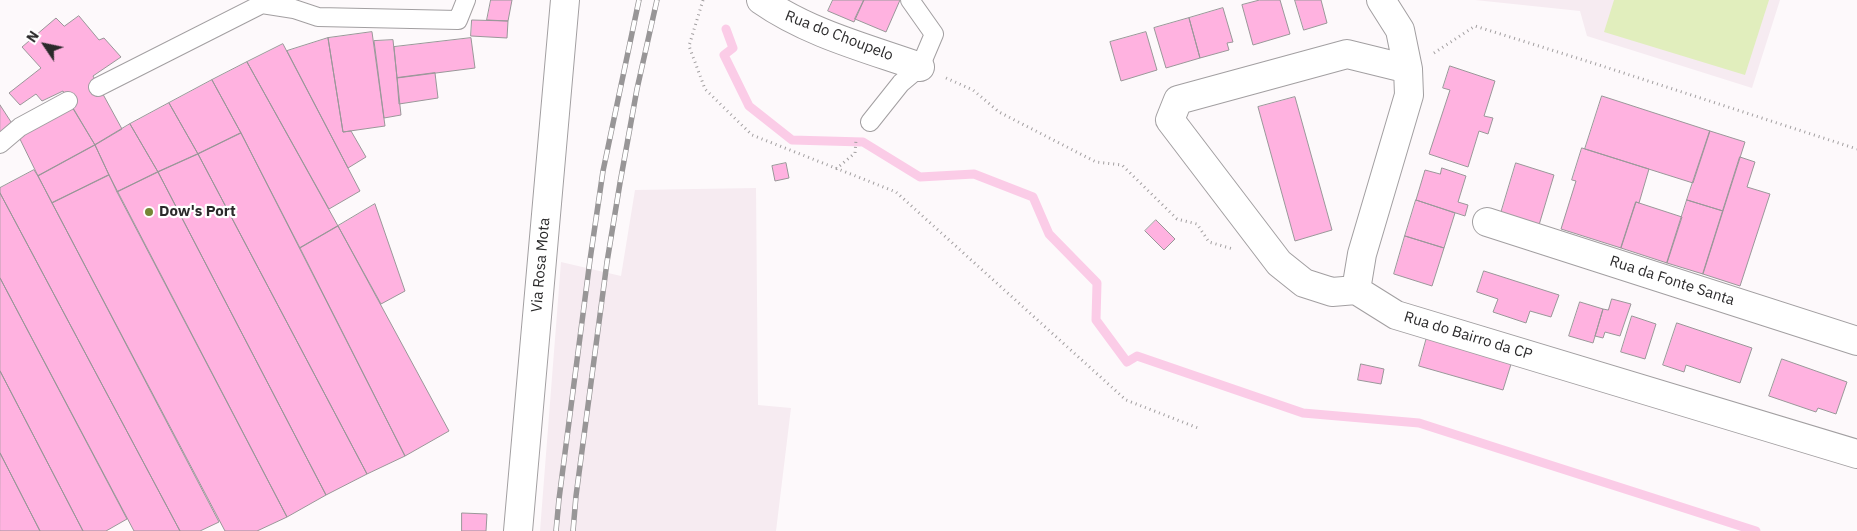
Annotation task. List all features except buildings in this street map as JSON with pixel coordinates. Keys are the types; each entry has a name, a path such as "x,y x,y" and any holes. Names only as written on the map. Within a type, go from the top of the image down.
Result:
{"street":[{"name":"Via Rosa Mota","path":"518,531 565,0"},
{"name":"Rua do Choupelo","path":"761,0 781,14 823,32 920,67"},
{"path":"1381,0 1400,30 1408,70 1409,95 1362,254 1356,290 1332,292 1304,283 1279,262 1170,120 1178,100 1347,54 1408,70"},
{"name":"Rua da Fonte Santa","path":"1488,222 1857,341"},
{"name":"Rua do Bairro da CP","path":"1356,290 1396,315 1857,454"}],"lane":[{"path":"98,87 262,4 294,9 318,18 458,20 466,0"},
{"path":"870,122 901,83 920,67 934,34 910,0"},
{"path":"0,144 20,127 68,102"}],"path":[{"path":"703,0 689,46 705,89 752,135 896,192 1126,400 1198,428"},
{"path":"1408,70 1475,26 1857,149"},
{"path":"920,67 973,90 999,112 1096,162 1122,165 1176,219 1197,224 1209,242 1236,250"},
{"path":"836,169 855,154 857,136"}],"shaded area":[{"path":"1475,0 1780,0 1752,88 1587,36 1580,11"},
{"path":"756,188 758,405 791,408 776,531 540,531 561,262 621,276 635,190"}],"green space":[{"path":"1614,0 1769,0 1745,75 1604,32"}],"waterway":[{"path":"726,29 733,48 724,55 749,106 792,140 863,142 920,177 974,174 1033,197 1049,234 1097,283 1096,320 1127,362 1137,356 1303,413 1419,423 1756,531"}],"railway":[{"path":"556,531 603,171 639,0"},
{"path":"573,531 607,262 637,89 657,0"}],"place":[{"name":"Dow's Port","path":"149,212"}]}
